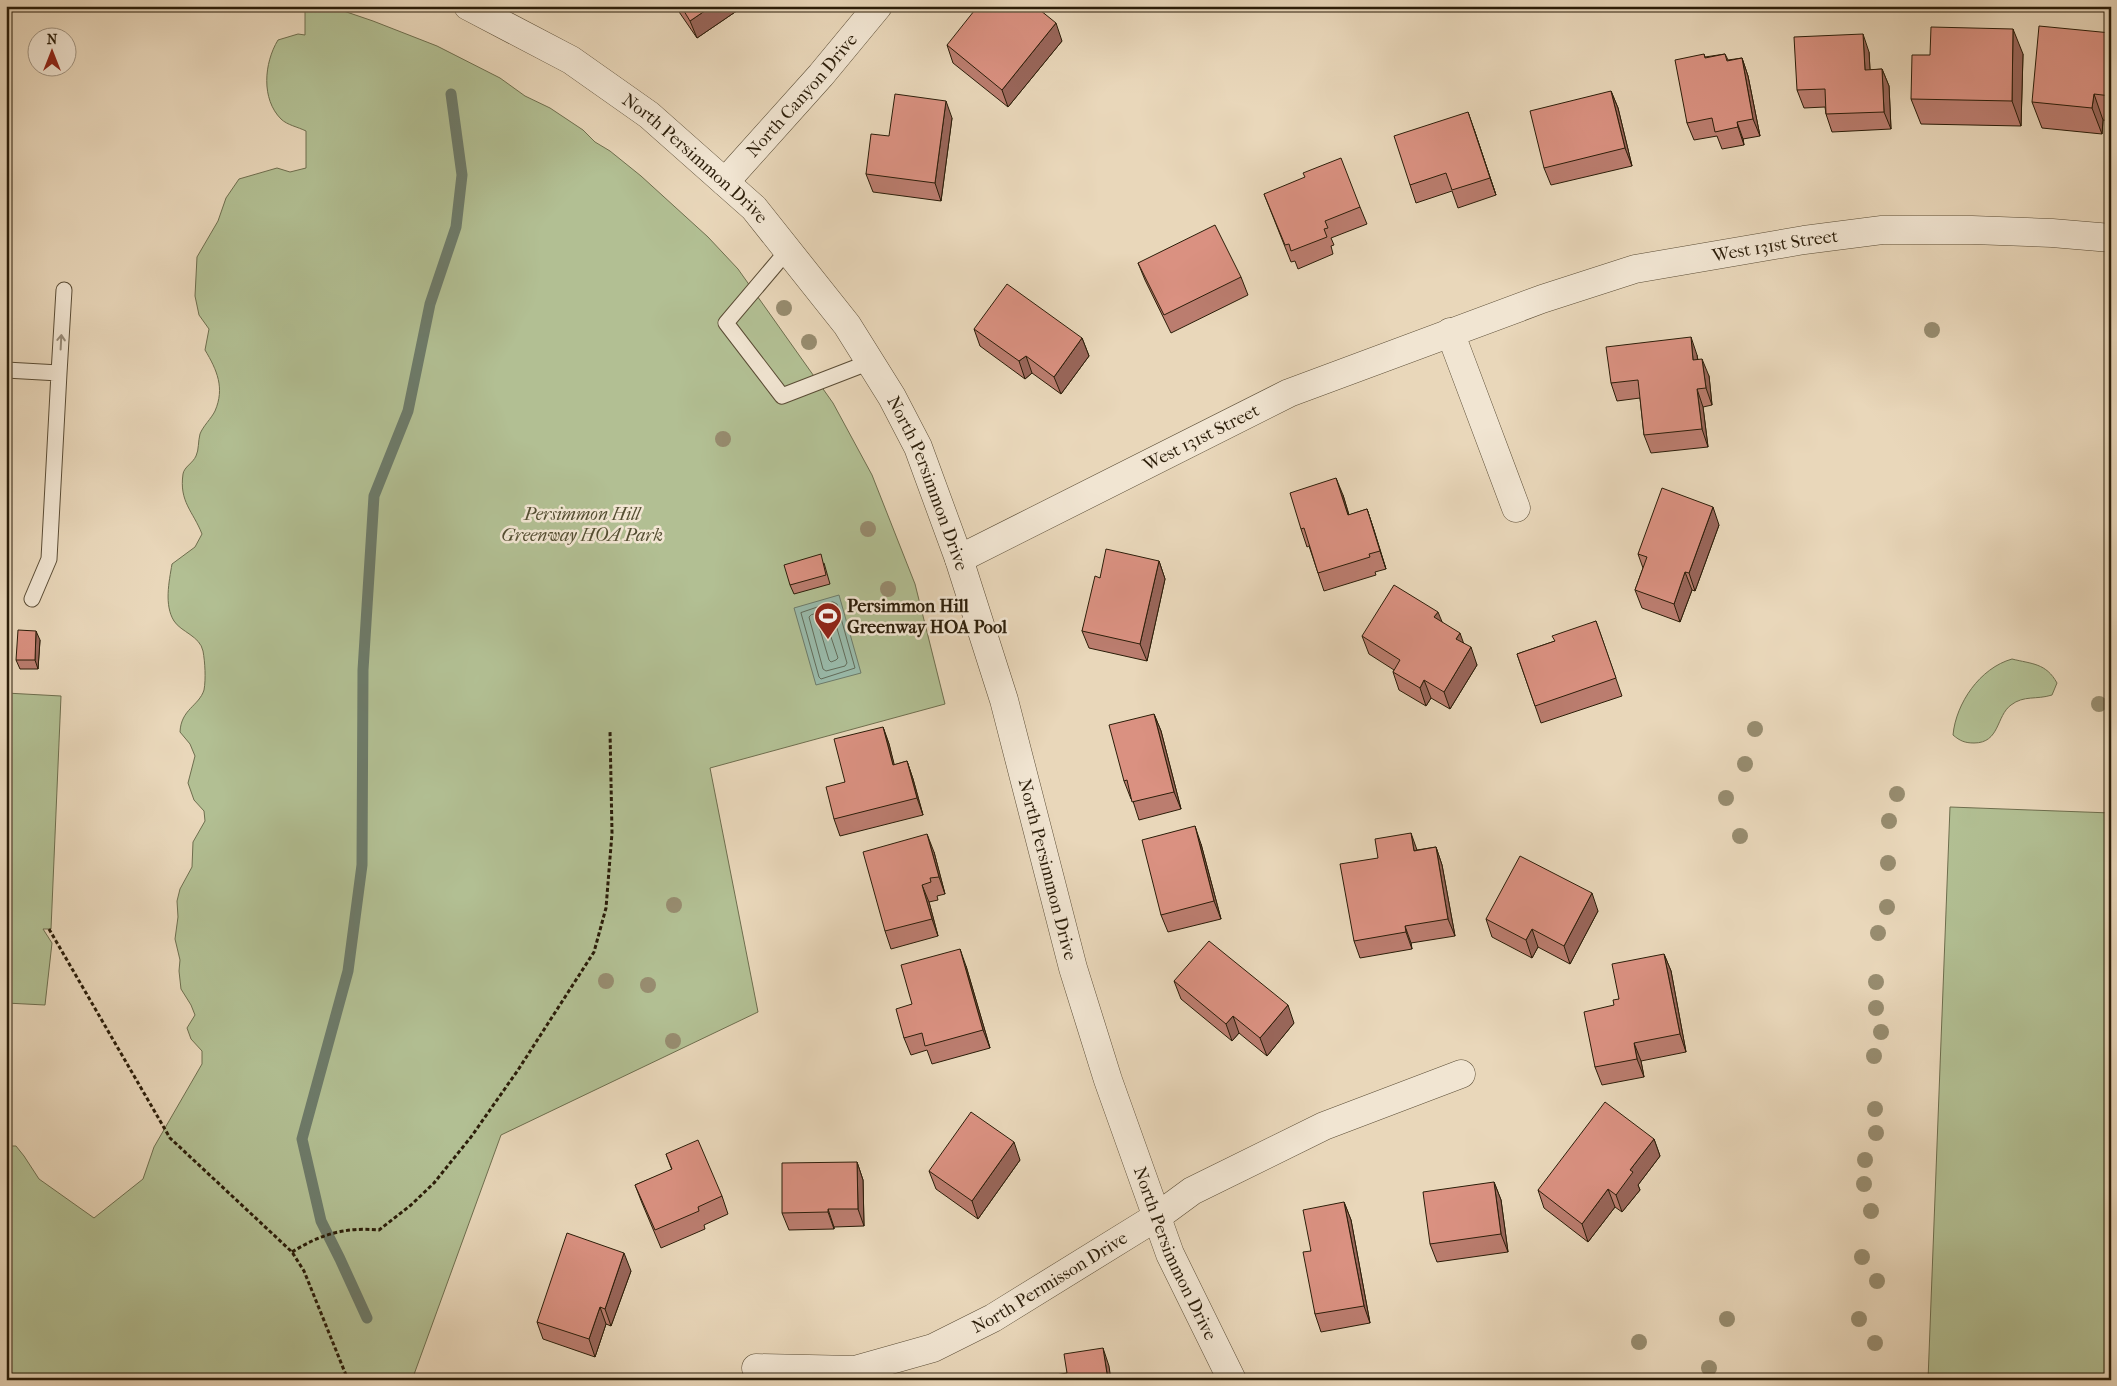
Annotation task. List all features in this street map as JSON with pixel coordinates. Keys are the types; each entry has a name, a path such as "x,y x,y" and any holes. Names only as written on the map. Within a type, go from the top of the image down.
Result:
{"street":[{"name":"North Persimmon Drive","path":"468,6 570,60 649,114 754,208 846,325 892,397 918,447 959,559 1004,700 1082,996 1108,1080 1170,1254 1232,1380"},
{"name":"North Canyon Drive","path":"725,182 822,75 878,6"},
{"name":"West 131st Street","path":"959,559 1289,392 1450,332 1636,269 1804,240 1882,230 1972,230 2052,233 2111,238"},
{"path":"1450,332 1516,508"},
{"name":"North Permisson Drive","path":"756,1368 855,1370 933,1348 993,1318 1158,1216 1192,1191 1324,1126 1461,1074"}],"lane":[{"path":"787,251 726,324 782,396 870,362"},
{"path":"32,599 49,559 64,290"},
{"path":"6,370 60,373"}],"path":[{"path":"292,1252 306,1243 343,1230 360,1228 379,1230 411,1205 434,1183 471,1137 518,1070 594,952 606,908 612,832 610,732"},
{"path":"49,929 170,1138 292,1252 304,1271 348,1380"}],"green space":[{"name":"Persimmon Hill Greenway HOA Park","path":"305,6 329,6 437,46 500,78 525,96 550,108 583,130 595,142 610,151 641,176 708,237 738,269 833,403 872,475 915,584 945,704 710,768 758,1012 501,1135 412,1380 6,1380 6,1146 16,1146 39,1179 94,1218 143,1179 154,1147 202,1064 202,1051 191,1039 187,1028 195,1015 181,989 180,960 175,939 178,917 177,901 180,889 192,867 193,842 205,821 204,811 194,800 188,783 195,756 190,744 180,732 183,718 204,690 205,665 201,646 174,621 168,601 172,564 195,547 202,534 185,499 182,484 183,474 196,456 200,434 215,411 219,395 216,372 205,350 209,329 199,315 195,296 197,257 218,221 226,198 239,179 277,168 290,172 306,168 306,131 281,119 270,101 267,81 270,59 278,40 298,34 305,35"},
{"path":"2012,659 2038,665 2053,676 2057,683 2052,695 2025,699 2011,705 1989,739 1982,742 1968,743 1958,739 1953,735 1955,723 1959,711 1972,688 1990,670"},
{"path":"6,693 61,696 51,929 43,929 52,943 45,1005 6,1003"},
{"path":"1950,807 2111,813 2111,1380 1928,1380"}],"water":[{"name":"Persimmon Hill Greenway HOA Pool","path":"839,595 861,673 816,685 794,608"}],"building":[{"path":"681,6 712,6 690,21"},
{"path":"978,6 1035,6 1056,23 1002,90 947,45"},
{"path":"2039,26 2111,33 2111,96 2094,94 2092,108 2032,102"},
{"path":"1931,27 2013,29 2012,101 1911,99 1912,55 1930,55"},
{"path":"1863,34 1865,70 1882,69 1884,112 1826,114 1825,89 1797,90 1794,37"},
{"path":"1704,54 1705,58 1725,54 1727,61 1742,58 1753,119 1737,122 1738,127 1715,132 1712,118 1687,123 1675,60"},
{"path":"1611,91 1625,148 1544,168 1530,111"},
{"path":"895,94 946,101 935,183 866,174 871,134 889,136"},
{"path":"1468,112 1490,178 1452,190 1446,173 1410,185 1394,136"},
{"path":"1341,158 1360,207 1325,221 1328,228 1324,229 1327,237 1291,251 1289,244 1285,245 1264,194 1305,177 1303,173"},
{"path":"1215,225 1241,277 1164,315 1138,263"},
{"path":"1007,284 1082,338 1054,377 1026,356 1019,361 974,329"},
{"path":"1691,337 1693,360 1702,359 1706,388 1697,389 1702,429 1644,435 1638,380 1611,383 1606,347"},
{"path":"1336,478 1348,515 1367,509 1380,551 1369,554 1370,557 1318,573 1304,528 1301,529 1290,493"},
{"path":"1662,488 1713,507 1689,573 1685,572 1674,604 1635,590 1647,557 1638,554"},
{"path":"1106,549 1159,561 1140,644 1082,631 1095,576 1100,578"},
{"path":"821,554 826,575 790,585 784,565"},
{"path":"1394,585 1438,612 1434,617 1460,633 1456,639 1471,647 1444,692 1424,680 1420,688 1393,672 1400,660 1362,636"},
{"path":"1596,621 1616,678 1535,706 1517,654 1555,641 1552,636"},
{"path":"18,630 36,631 35,660 16,660"},
{"path":"1154,714 1174,792 1132,802 1127,780 1124,781 1109,725"},
{"path":"883,727 893,765 907,761 917,798 834,819 826,787 845,782 834,739"},
{"path":"1195,826 1214,901 1161,915 1142,840"},
{"path":"1411,833 1414,851 1436,847 1448,919 1405,926 1406,932 1354,941 1340,864 1378,858 1375,839"},
{"path":"927,834 939,877 930,878 931,882 922,885 932,919 885,931 863,852"},
{"path":"1520,856 1592,893 1564,946 1532,929 1526,940 1486,919"},
{"path":"1209,941 1288,1005 1260,1038 1233,1016 1226,1024 1174,981"},
{"path":"960,949 983,1030 925,1046 922,1033 904,1038 896,1009 912,1004 901,965"},
{"path":"1664,954 1680,1034 1634,1043 1637,1059 1595,1067 1584,1012 1614,1005 1613,1000 1619,999 1612,964"},
{"path":"1605,1102 1654,1139 1630,1170 1633,1172 1616,1195 1608,1189 1582,1224 1538,1190"},
{"path":"971,1112 1014,1142 972,1201 929,1171"},
{"path":"698,1140 722,1196 698,1207 699,1211 655,1230 635,1185 672,1169 666,1154"},
{"path":"857,1162 858,1209 828,1209 828,1212 782,1213 782,1163"},
{"path":"1494,1182 1501,1234 1430,1244 1423,1192"},
{"path":"1344,1202 1364,1306 1315,1314 1303,1252 1311,1251 1303,1210"},
{"path":"567,1233 624,1253 605,1309 600,1307 589,1339 537,1322"},
{"path":"1103,1348 1108,1380 1027,1380 1067,1373 1064,1354"},
{"path":"598,1375 601,1380 591,1380"}],"waterway":[{"path":"367,1318 321,1221 302,1139 348,971 362,865 363,670 374,496 408,411 430,304 456,227 462,175 451,94"}],"place":[{"name":"Persimmon Hill Greenway HOA Pool","path":"828,640"}]}
